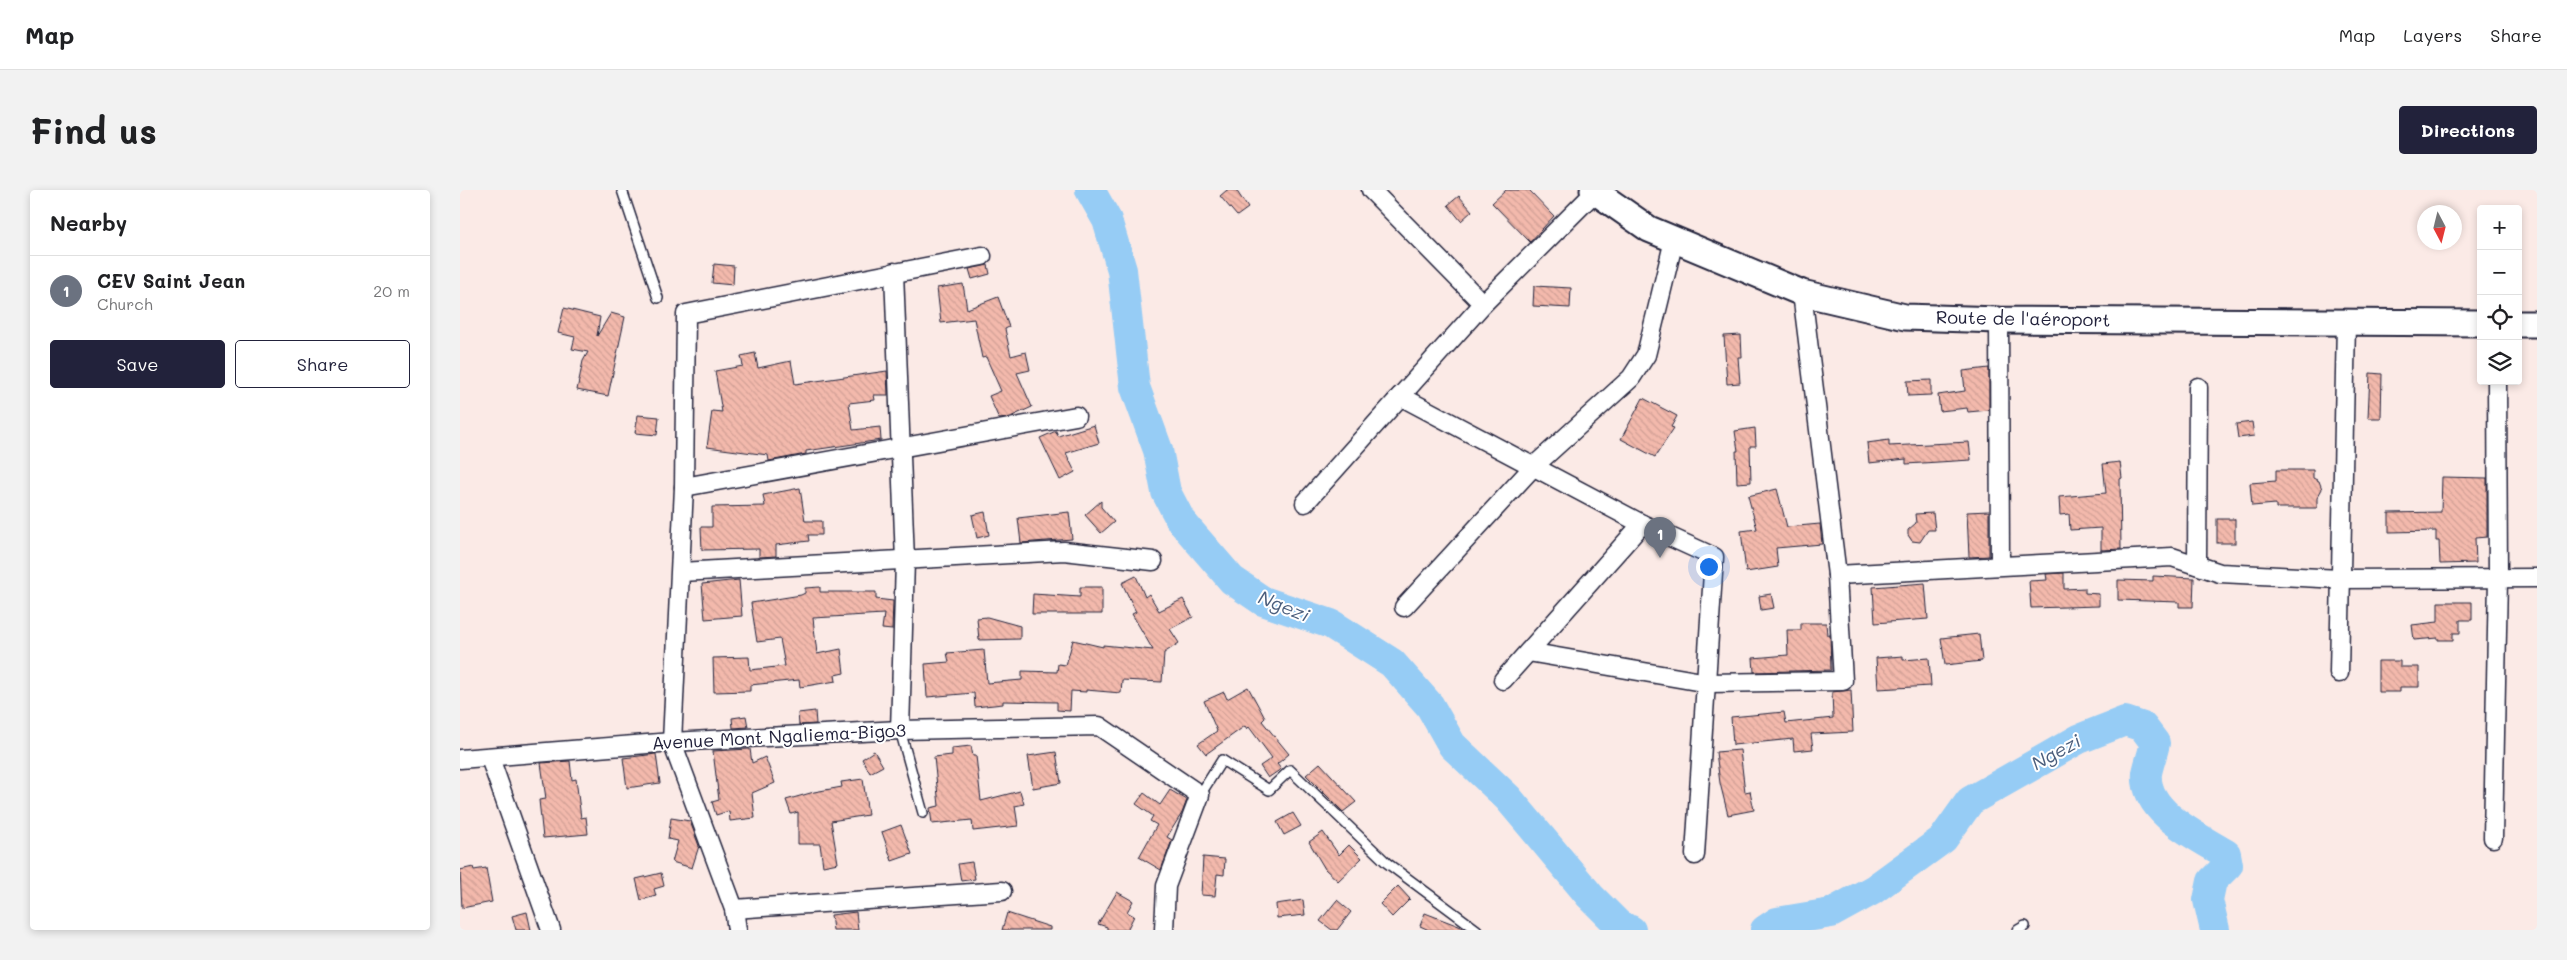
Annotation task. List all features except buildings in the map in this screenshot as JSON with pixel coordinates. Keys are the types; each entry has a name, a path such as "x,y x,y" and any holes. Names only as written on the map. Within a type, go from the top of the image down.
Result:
{"street":[{"path":"1371,190 1483,304"},
{"path":"1305,503 1483,304 1594,191"},
{"name":"Route de l'aéroport","path":"1594,191 1649,229 1802,293 1905,317 1999,320 2477,323"},
{"path":"1404,607 1533,467 1631,378 1646,355 1674,240"},
{"path":"737,930 734,909 672,742 684,487 686,314 982,256"},
{"path":"894,272 905,561 900,730"},
{"path":"1528,652 1708,683 1843,681 1837,575 1802,293"},
{"path":"1999,320 2000,565"},
{"path":"2339,673 2346,322"},
{"path":"2522,324 2537,324"},
{"path":"2494,838 2498,578 2497,385"},
{"path":"2197,565 2198,387"},
{"path":"1400,396 1642,524 1714,557 1708,683 1695,855"},
{"path":"684,487 1076,416"},
{"path":"1503,680 1642,524"},
{"path":"681,572 1064,551 1153,561"},
{"path":"1837,575 2172,557 2220,572 2340,579 2537,578"},
{"name":"Avenue Mont Ngaliema-Bigo3","path":"460,759 672,742 900,730 1100,726 1200,795"},
{"path":"490,758 550,930"},
{"path":"1164,930 1166,886 1200,795"},
{"path":"734,909 1002,891"}],"lane":[{"path":"622,190 658,298"},
{"path":"900,730 923,813"},
{"path":"1200,795 1222,760 1269,790 1290,770 1387,864 1477,930"}],"waterway":[{"name":"Ngezi","path":"1090,190 1107,220 1122,270 1135,387 1158,450 1166,492 1181,521 1232,580 1263,601 1331,624 1392,663 1430,706 1452,745 1508,798 1590,896 1619,925 1631,930"},
{"name":"Ngezi","path":"1765,930 1777,922 1831,913 1873,890 1943,839 1970,801 2079,739 2125,721 2143,727 2155,743 2147,773 2148,787 2154,800 2175,822 2226,854 2228,865 2212,881 2208,900 2215,930"}],"place":[{"name":"CEV Saint Jean","path":"1660,558"}]}
